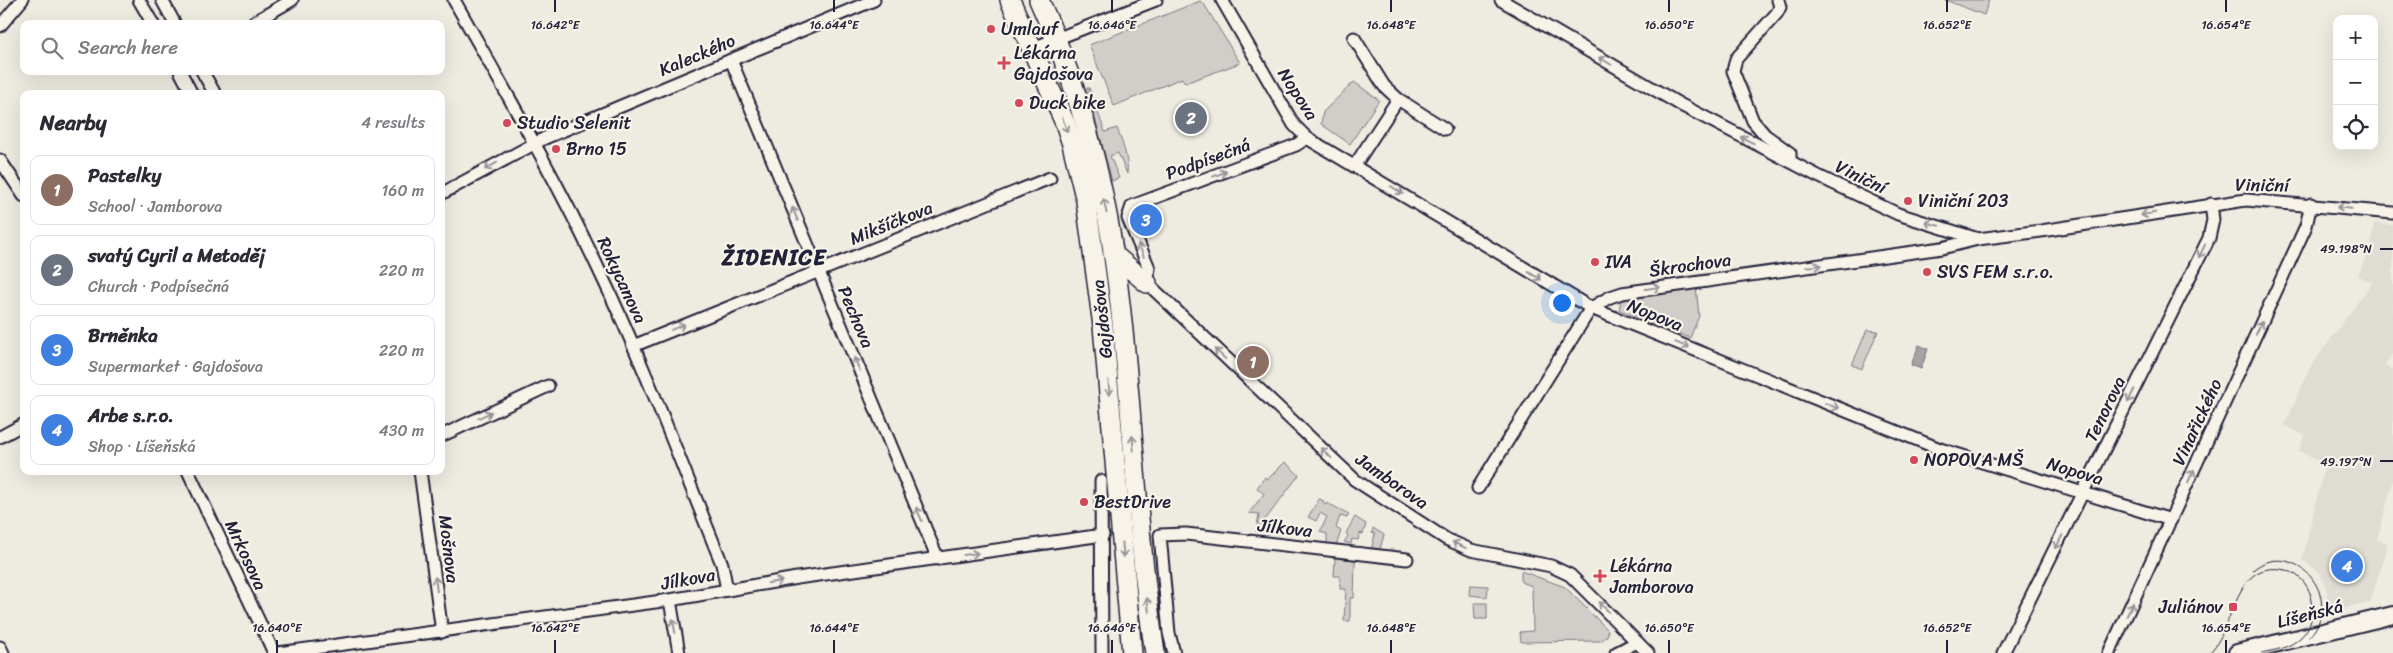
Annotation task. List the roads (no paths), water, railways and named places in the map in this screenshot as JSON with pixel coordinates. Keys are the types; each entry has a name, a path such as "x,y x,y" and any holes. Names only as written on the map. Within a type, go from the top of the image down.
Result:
{"main road":[{"name":"Gajdošova","path":"1010,0 1033,48 1072,144 1086,201 1103,326 1132,653"},
{"name":"Gajdošova","path":"1039,0 1056,39 1088,134 1113,254 1122,325 1146,592 1154,653"},
{"path":"1113,254 1147,283"}],"street":[{"path":"0,26 22,0"},
{"path":"139,0 151,20"},
{"path":"162,0 173,20"},
{"path":"258,20 292,0"},
{"name":"Rokycanova","path":"454,0 534,143 599,269 633,346 722,564 727,590"},
{"name":"Kaleckého","path":"445,192 534,143 874,0"},
{"path":"1033,48 1156,0"},
{"name":"Nopova","path":"1222,0 1294,125 1307,138 1591,308 1940,449 2170,520"},
{"name":"Viniční","path":"1501,0 1681,105 1790,161 1898,214 1978,238 2042,231 2246,200 2393,212"},
{"path":"1778,0 1780,7 1777,13 1736,59 1733,71 1750,114 1765,135 1790,153 1790,161"},
{"path":"1354,38 1376,74 1398,99 1445,129"},
{"name":"Pechova","path":"731,60 938,559"},
{"path":"182,75 190,90"},
{"path":"204,75 212,90"},
{"path":"1355,165 1398,99"},
{"name":"Podpísečná","path":"1147,283 1149,268 1128,218 1128,212 1132,206 1296,145 1307,138"},
{"path":"0,160 20,190"},
{"name":"Mikšíčkova","path":"633,346 1050,178"},
{"name":"Tenorova","path":"2003,653 2208,238 2213,220 2211,204"},
{"name":"Vinařického","path":"2109,653 2306,226 2311,204"},
{"name":"Škrochova","path":"1478,488 1591,308 1610,296 1948,247 1978,238"},
{"name":"Jamborova","path":"1147,283 1355,480 1446,539 1471,550 1551,566 1570,574 1648,653"},
{"path":"445,434 548,386"},
{"path":"0,437 20,426"},
{"name":"Mrkosova","path":"190,475 274,653"},
{"name":"Mošnova","path":"421,475 442,632"},
{"path":"1101,481 1103,535 1102,653"},
{"name":"Jílkova","path":"1174,653 1169,632 1160,535 1186,534 1407,559"},
{"name":"Jílkova","path":"278,653 670,600 1103,535"},
{"path":"670,600 678,653"},
{"name":"Líšeňská","path":"2237,653 2393,615"},
{"path":"1616,653 1637,642"},
{"path":"0,647 3,653"}],"tram line":[{"path":"2253,570 2268,561 2284,560 2298,566 2310,576 2318,589 2322,605 2319,621 2309,637"},
{"path":"2209,653 2218,643 2236,600 2252,576 2264,570 2280,569 2291,572 2300,578 2307,587 2313,607 2312,618 2308,628 2297,641 2283,648 2262,653"}],"place":[{"name":"Umlauf","path":"991,29"},
{"name":"Lékárna Gajdošova","path":"1004,63"},
{"name":"Duck bike","path":"1019,103"},
{"name":"svatý Cyril a Metoděj","path":"1191,118"},
{"name":"Studio Selenit","path":"507,123"},
{"name":"Brno 15","path":"556,149"},
{"name":"Viniční 203","path":"1908,201"},
{"name":"Brněnka","path":"1146,220"},
{"name":"IVA","path":"1595,262"},
{"name":"SVS FEM s.r.o.","path":"1927,272"},
{"name":"Pastelky","path":"1253,362"},
{"name":"NOPOVA MŠ","path":"1914,460"},
{"name":"BestDrive","path":"1084,502"},
{"name":"Arbe s.r.o.","path":"2347,566"},
{"name":"Lékárna Jamborova","path":"1600,576"},
{"name":"Juliánov","path":"2233,607"}],"district":[{"name":"ŽIDENICE","path":"774,257"}]}
